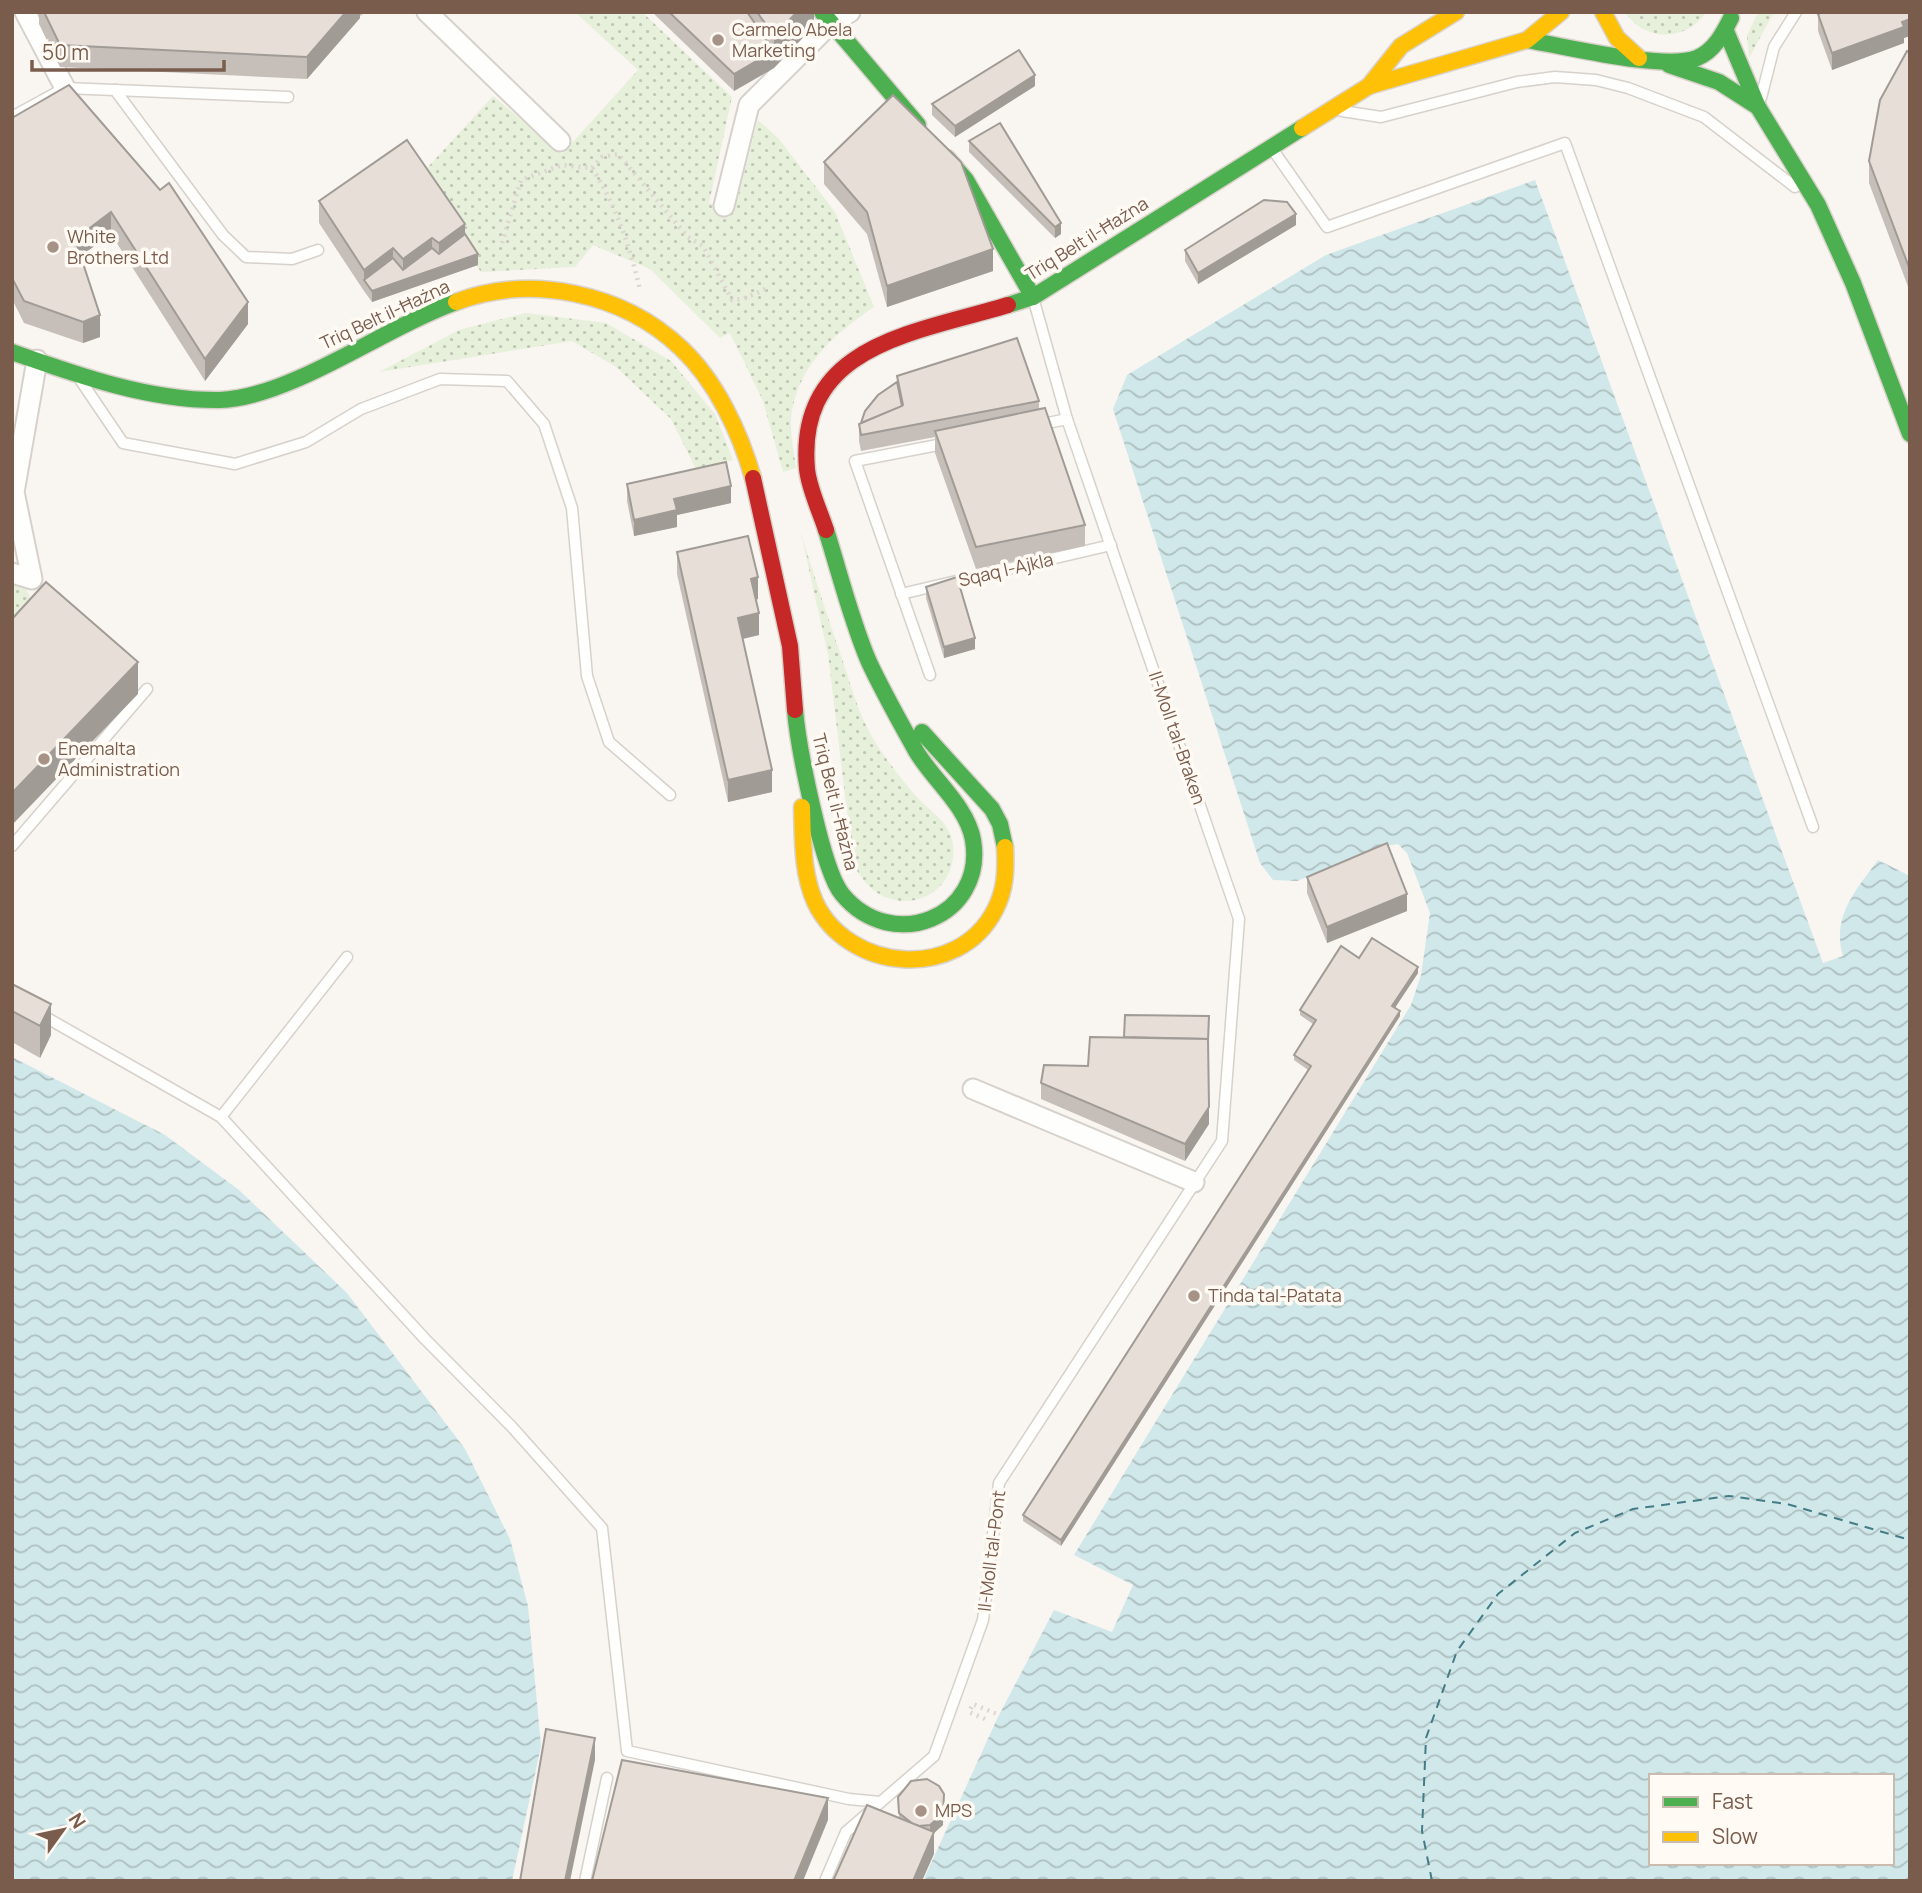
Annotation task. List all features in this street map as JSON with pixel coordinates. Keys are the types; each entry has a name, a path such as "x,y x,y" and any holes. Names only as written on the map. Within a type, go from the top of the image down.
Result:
{"main road":[{"path":"1369,86 1401,46 1456,12"},
{"path":"1527,40 1561,12"},
{"path":"1603,12 1617,39 1639,58"},
{"path":"826,18 966,180 1033,297"},
{"path":"1669,65 1702,56 1716,45 1732,18"},
{"path":"1732,18 1758,107 1818,205 1853,283 1910,434"},
{"path":"1527,40 1669,65 1719,82 1758,107"},
{"name":"Triq Belt il-Ħażna","path":"12,352 77,375 180,398 222,400 258,393 297,379 422,315 467,298 513,289 558,289 601,302 647,322 681,348 709,383 728,414 747,458 760,503 790,646 798,745 830,870 839,891 853,908 872,920 894,926 916,925 937,917 954,903 967,884 974,862 973,840 965,818 918,754 869,661 807,471 806,433 824,386 844,365 874,346 1033,297 1369,86 1527,40"},
{"path":"798,745 804,861 809,886 822,915 842,939 870,955 911,961 932,959 961,947 984,926 1000,900 1007,871 1005,841 994,812 974,787 931,746 869,661"}],"street":[{"path":"25,12 65,88"},
{"path":"427,12 560,141"},
{"path":"724,206 749,105 826,18 849,12"},
{"path":"12,573 32,579 13,492 37,360"},
{"path":"973,1090 1194,1182"}],"lane":[{"path":"1758,107 1774,47 1796,12"},
{"path":"1332,109 1381,117 1517,82 1555,76 1596,80 1628,88 1704,117 1818,205"},
{"path":"12,117 65,88 288,97"},
{"path":"115,90 223,235 246,257 292,259 318,250"},
{"path":"1270,146 1327,227 1565,143 1813,827"},
{"name":"Il-Moll tal-Braken","path":"1033,297 1068,419 1239,919 1222,1141 1194,1182"},
{"path":"77,375 123,443 235,464 306,442 361,409 440,379 507,381 544,424 572,508 587,676 608,742 670,795"},
{"path":"1028,427 1068,419"},
{"path":"930,675 855,461 961,440"},
{"name":"Sqaq l-Ajkla","path":"901,594 1111,545"},
{"path":"12,846 147,689"},
{"path":"221,1117 347,957"},
{"path":"34,1011 221,1117 425,1339 512,1427 602,1528 627,1751 849,1799 880,1802"},
{"name":"Il-Moll tal-Pont","path":"825,1881 846,1832 934,1755 983,1620 999,1483 1194,1182"},
{"path":"585,1881 607,1778"}],"path":[{"path":"592,168 602,157 618,154 688,237 703,246 732,300 743,299 769,287"},
{"path":"502,243 521,180 562,165 592,168"},
{"path":"592,168 609,194 633,259 647,322"},
{"path":"985,1719 969,1712 973,1704 997,1714"}],"green space":[{"path":"575,12 642,12 732,97 709,203 734,212 758,120 779,139 835,212 874,307 832,340 809,367 801,383 791,418 796,468 783,472 763,401 730,333 720,338 650,269 593,245 575,267 481,272 418,178 493,96 562,154 638,70"},
{"path":"1625,12 1706,12 1688,29 1666,34 1643,29"},
{"path":"1758,12 1774,12 1749,58 1747,36"},
{"path":"526,313 606,323 671,361 715,414 733,460 696,469 671,419 616,367 572,341 379,372 459,330"},
{"path":"801,534 866,725 897,773 943,823 951,836 952,865 944,881 932,893 916,900 898,901 881,895 865,882 853,862 828,654"},
{"path":"12,582 25,586 35,608 12,634"}],"water":[{"path":"1535,180 1823,963 1843,956 1840,929 1843,916 1854,893 1878,860 1910,876 1910,1881 923,1881 997,1719 1054,1610 1112,1632 1133,1585 1074,1555 1411,1005 1421,975 1430,913 1407,853 1398,844 1385,846 1297,881 1273,880 1260,863 1113,409 1127,375 1326,255"},
{"path":"12,1057 165,1135 239,1190 347,1293 465,1449 510,1539 528,1606 541,1746 512,1881 12,1881"}],"building":[{"path":"44,12 346,12 307,57 60,45"},
{"name":"Carmelo Abela Marketing","path":"669,12 747,12 774,51 734,74"},
{"path":"757,12 797,12 774,36"},
{"path":"1910,12 1910,19 1902,22 1904,27 1832,53 1818,14"},
{"path":"1019,50 1035,75 955,126 932,104"},
{"path":"1907,51 1910,52 1910,270 1869,161 1880,100"},
{"name":"White Brothers Ltd","path":"69,85 160,190 169,183 248,302 205,359 111,212 75,239 100,315 83,322 24,301 12,278 12,118"},
{"path":"893,95 961,162 993,249 887,286 867,212 824,162"},
{"path":"1000,123 1061,223 1055,227 969,141"},
{"path":"407,140 465,224 439,243 432,238 403,259 393,248 364,270 319,201"},
{"path":"1264,200 1287,202 1296,214 1198,273 1185,250"},
{"path":"465,234 478,254 372,291 364,280 393,258 403,270 432,248 439,254"},
{"path":"1017,338 1039,401 861,435 859,424 903,405 897,376"},
{"path":"897,382 902,406 861,423 865,411 878,395"},
{"path":"1045,408 1085,525 976,547 935,431"},
{"path":"726,462 731,486 674,499 677,510 634,520 627,484"},
{"path":"748,536 758,577 751,579 759,613 738,618 772,770 728,780 677,552"},
{"path":"957,577 975,638 944,647 926,587"},
{"name":"Enemalta Administration","path":"46,582 138,662 12,793 12,619"},
{"path":"1387,843 1407,894 1327,927 1307,877"},
{"name":"Tinda tal-Patata","path":"1372,938 1418,967 1392,1006 1400,1011 1061,1540 1023,1515 1311,1066 1294,1055 1316,1020 1300,1010 1341,946 1359,958"},
{"path":"12,984 51,1004 40,1026 12,1011"},
{"path":"1125,1015 1209,1016 1208,1041 1124,1037"},
{"path":"1090,1037 1208,1039 1209,1107 1185,1144 1041,1083 1044,1065 1088,1066"},
{"path":"546,1729 595,1738 565,1881 520,1881"},
{"path":"622,1760 828,1798 794,1881 592,1881"},
{"name":"MPS","path":"927,1779 939,1786 944,1794 943,1814 930,1825 919,1826 899,1813 898,1797 911,1781"},
{"path":"867,1805 934,1832 913,1881 833,1881"}],"ferry route":[{"path":"1432,1881 1422,1831 1426,1738 1457,1651 1498,1594 1575,1533 1633,1509 1729,1496 1787,1504 1910,1540"}],"traffic: fast":[{"path":"822,12 918,125"},
{"path":"1527,40 1639,60 1682,61 1697,58 1708,51 1731,18"},
{"path":"1726,31 1758,107 1818,205 1853,283 1910,434"},
{"path":"1669,65 1719,82 1758,107"},
{"path":"1008,305 1033,297 1302,128"},
{"path":"947,158 966,180 1033,297"},
{"path":"12,352 88,378 141,391 194,399 239,398 297,379 456,302"},
{"path":"795,710 819,834 834,881 842,894 863,912 885,922 909,924 931,919 950,907 965,890 973,867 970,828 957,805 916,751 874,673 857,630 826,530"},
{"path":"922,732 992,809 1000,824 1005,847"}],"traffic: slow":[{"path":"1369,86 1401,46 1456,12"},
{"path":"1302,128 1369,86 1527,40 1561,12"},
{"path":"1603,12 1617,38 1639,58"},
{"path":"456,302 484,294 544,289 603,301 631,313 657,329 694,361 716,392 734,425 753,478"},
{"path":"802,807 805,868 815,902 831,925 852,943 877,954 904,959 930,958 956,949 978,933 995,910 1001,894 1005,847"}],"traffic: jam":[{"path":"826,530 807,469 809,427 821,395 842,370 869,351 901,336 1008,305"},
{"path":"753,478 790,646 795,710"}],"place":[{"name":"Carmelo Abela Marketing","path":"718,40"},
{"name":"White Brothers Ltd","path":"53,247"},
{"name":"Enemalta Administration","path":"44,759"},
{"name":"Tinda tal-Patata","path":"1194,1296"},
{"name":"MPS","path":"921,1811"}]}
